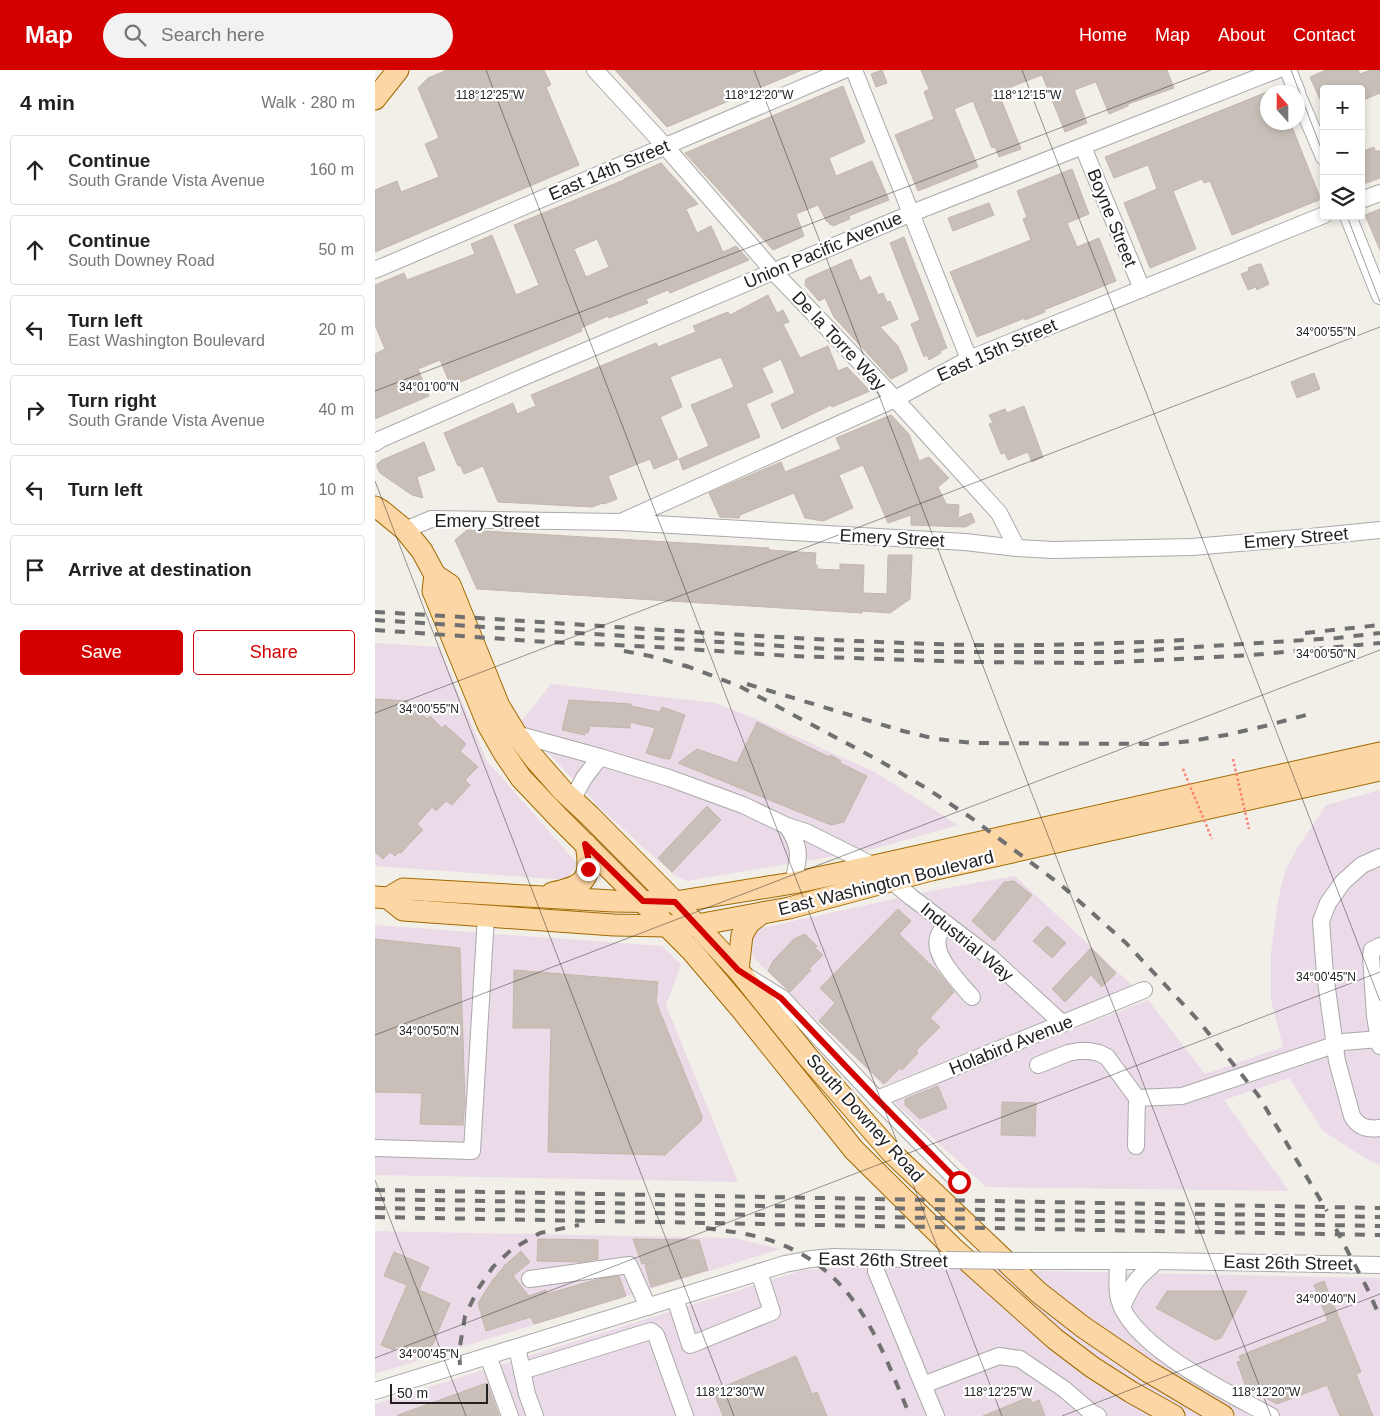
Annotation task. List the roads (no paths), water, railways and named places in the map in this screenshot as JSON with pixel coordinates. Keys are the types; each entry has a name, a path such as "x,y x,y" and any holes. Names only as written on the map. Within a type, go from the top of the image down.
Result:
{"main road":[{"path":"375,99 400,72"},
{"path":"375,507 383,511 405,530 422,551 435,575 450,585 499,706 507,738"},
{"name":"South Downey Road","path":"507,738 534,758 572,800 697,925 738,970 807,1056 892,1153 1037,1292 1083,1327 1149,1372 1223,1416"},
{"name":"South Downey Road","path":"507,738 521,778 691,950 855,1150 952,1247 1055,1339 1092,1367 1174,1416"},
{"name":"East Washington Boulevard","path":"382,897 403,889 613,901 675,902 793,883 874,866 1380,753"},
{"name":"East Washington Boulevard","path":"382,897 403,910 614,925 697,925 762,913 959,864 1380,770"},
{"path":"539,896 572,888 585,878 588,863 585,844"},
{"path":"738,970 741,936 749,923 762,913"}],"street":[{"name":"De la Torre Way","path":"595,70 665,146 773,271 895,399 999,514 1017,548"},
{"name":"East 14th Street","path":"375,270 844,70"},
{"path":"854,70 969,359"},
{"name":"Union Pacific Avenue","path":"375,443 526,376 912,213 1277,70"},
{"path":"1288,70 1294,85"},
{"path":"375,83 400,72"},
{"path":"1305,112 1320,148"},
{"name":"Boyne Street","path":"1083,147 1142,289"},
{"path":"1365,199 1380,193"},
{"name":"East 15th Street","path":"621,522 895,399 969,359 1320,217"},
{"path":"1350,220 1380,296"},
{"name":"Emery Street","path":"405,530 431,519 621,522 965,542 1053,550 1192,547 1380,530"},
{"name":"Industrial Way","path":"507,738 600,757 678,781 743,805 787,826 806,832 874,866 946,924 991,957 1063,1024"},
{"path":"572,800 584,778 600,757"},
{"path":"787,826 798,848 799,860 793,883"},
{"path":"1380,858 1362,865 1343,882 1328,903 1321,922 1325,974 1337,1062 1352,1116 1360,1126 1380,1128"},
{"path":"375,1148 471,1151 486,916"},
{"path":"946,924 939,935 937,946 939,953 943,962 971,997"},
{"path":"1137,1098 1182,1096 1343,1042 1380,1041 1375,1016 1371,956 1372,950 1380,946"},
{"path":"738,970 781,998 959,1182"},
{"name":"Holabird Avenue","path":"877,1099 1145,990"},
{"path":"1038,1065 1068,1053 1089,1051 1107,1057 1137,1098 1136,1146"},
{"name":"East 26th Street","path":"375,1391 785,1264 811,1259 833,1257 1380,1265"},
{"path":"876,1258 876,1271 936,1416"},
{"path":"1118,1261 1119,1301 1127,1317 1137,1330 1148,1341 1181,1366 1271,1416"},
{"path":"1122,1307 1133,1283 1157,1261"},
{"path":"530,1279 629,1265 648,1307"},
{"path":"675,1298 690,1345 772,1312 759,1272"},
{"path":"522,1371 651,1331 656,1335 685,1416"},
{"path":"517,1347 527,1394 535,1416"},
{"path":"488,1356 510,1416"},
{"path":"923,1384 999,1356 1021,1359 1098,1416"}],"railway":[{"path":"375,612 724,634 933,644 1059,645 1186,640"},
{"path":"375,620 828,649 933,652 1117,652 1337,638 1380,633"},
{"path":"1305,633 1380,625"},
{"path":"375,630 791,656 973,662 1097,663 1252,655 1380,643"},
{"path":"624,651 689,667"},
{"path":"684,665 739,686 880,761 970,817 1061,885 1126,943 1197,1019 1258,1095 1327,1211"},
{"path":"747,684 903,731 936,739 974,743 1163,744 1226,735 1306,715"},
{"path":"375,1190 1380,1208"},
{"path":"375,1199 1380,1217"},
{"path":"375,1208 1380,1226"},
{"path":"375,1217 1380,1235"},
{"path":"460,1365 459,1352 465,1316 478,1289 493,1267 512,1249 540,1233 579,1225"},
{"path":"706,1228 756,1236 794,1250 820,1266 841,1285 873,1332 910,1416"},
{"path":"1336,1229 1380,1317"}]}
